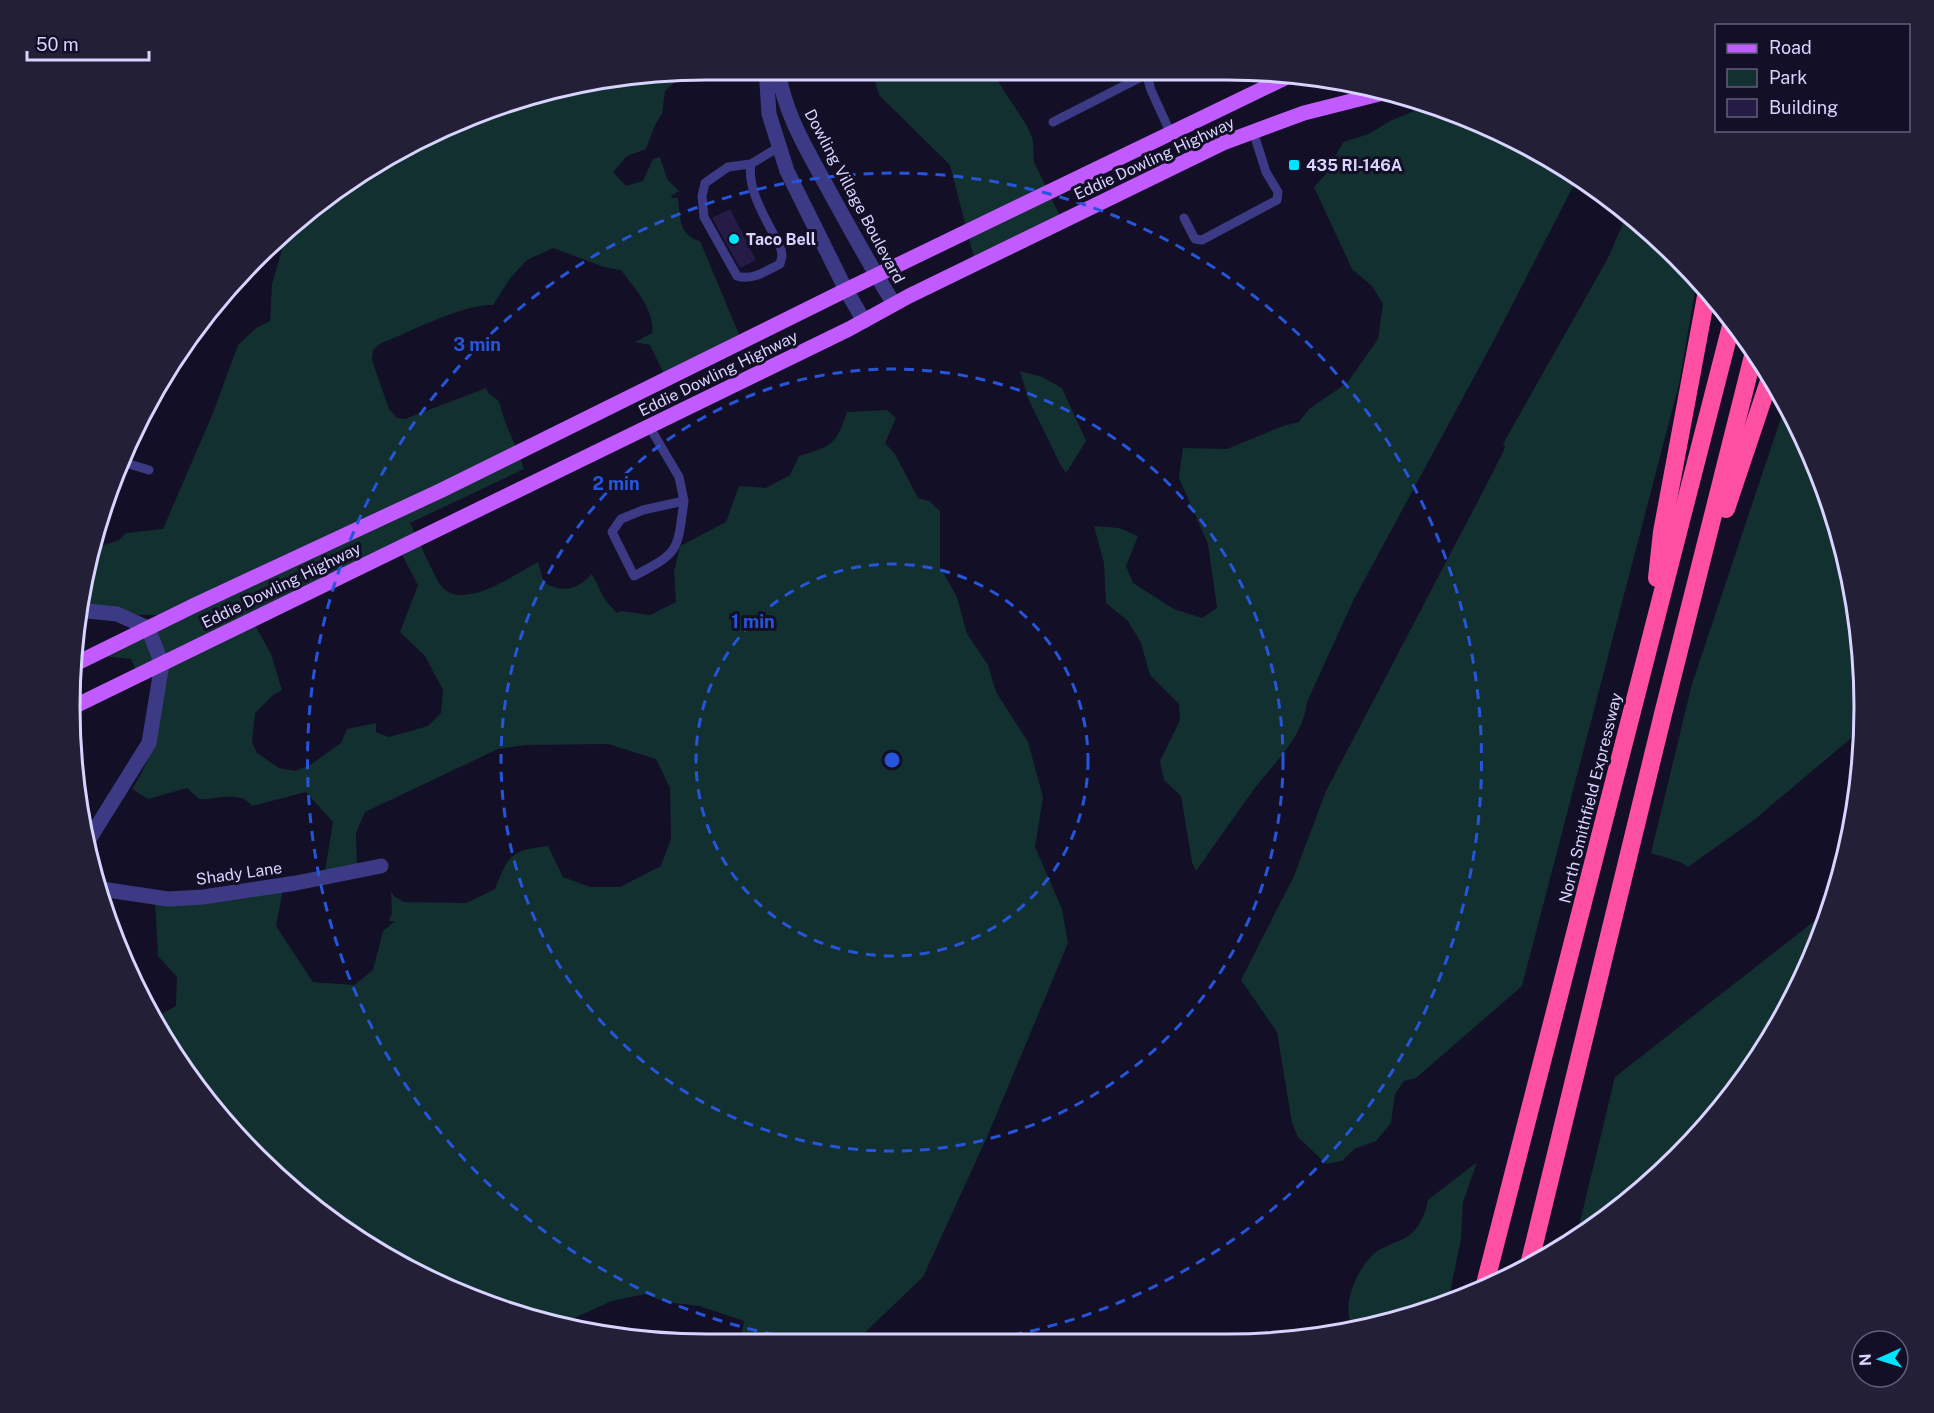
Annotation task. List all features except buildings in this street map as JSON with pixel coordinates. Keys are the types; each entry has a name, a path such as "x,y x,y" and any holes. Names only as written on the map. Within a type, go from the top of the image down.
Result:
{"highway":[{"path":"1651,636 1662,532 1705,301"},
{"name":"North Smithfield Expressway","path":"1487,1277 1730,331"},
{"path":"1532,1254 1751,362"},
{"path":"1685,627 1704,577 1767,388"}],"main road":[{"name":"Eddie Dowling Highway","path":"81,661 442,490 846,290 1277,82"},
{"name":"Eddie Dowling Highway","path":"80,704 864,321 894,304 1196,156 1253,131 1304,113 1370,96"}],"street":[{"path":"767,79 770,114 787,171 846,290 864,321"},
{"name":"Dowling Village Boulevard","path":"779,79 781,91 800,137 876,276 894,304"},
{"path":"779,147 800,137"},
{"path":"87,611 117,614 148,628 162,664 149,743 93,833"},
{"name":"Shady Lane","path":"107,890 168,899 203,897 296,883 381,866"}],"lane":[{"path":"1053,122 1131,79"},
{"path":"1148,79 1171,134"},
{"path":"1184,218 1195,239 1202,240 1277,200 1278,192 1266,172 1253,131"},
{"path":"751,164 749,174 751,187 782,249 782,256 780,264 745,279 737,276 704,217 702,196 705,183 728,167 751,164 779,147"},
{"path":"649,426 679,477 684,501 678,543 667,559 634,576 612,532 621,519 643,510 684,501"},
{"path":"128,464 149,470"}],"green space":[{"path":"876,79 996,79 1027,126 1033,140 1034,162 1064,224 976,266 950,165 879,95"},
{"path":"685,80 675,82 665,91 662,114 646,149 627,156 613,172 626,186 643,181 653,159 660,157 667,179 679,191 671,196 678,198 684,230 688,235 700,241 743,344 667,380 650,345 635,342 652,333 652,324 647,307 621,270 604,267 553,248 527,260 511,277 493,305 468,309 437,319 381,343 373,350 372,360 389,409 397,418 405,419 486,388 489,394 499,401 524,469 410,523 441,585 454,594 466,595 491,588 538,562 544,583 558,588 570,588 581,584 592,574 605,600 617,613 621,611 650,615 676,602 674,572 680,546 726,522 739,486 766,488 790,475 799,456 831,443 839,432 847,412 887,410 896,418 885,443 895,454 918,498 929,501 940,511 940,567 957,597 967,634 988,665 996,692 1028,742 1043,797 1035,847 1062,909 1068,943 987,1137 923,1277 863,1334 742,1334 744,1321 699,1306 665,1302 645,1294 612,1301 573,1319 505,1300 429,1269 358,1228 293,1178 263,1150 209,1088 185,1055 161,1014 176,1006 177,977 158,956 155,900 284,884 276,926 313,982 354,985 373,970 383,931 395,921 389,921 392,913 391,891 394,896 404,902 466,903 495,889 512,856 526,850 548,846 563,877 590,887 620,887 661,866 671,839 670,788 656,759 608,744 526,745 498,749 365,812 356,833 357,870 324,877 333,822 306,792 252,806 247,801 235,797 199,799 187,788 148,799 132,789 147,761 157,732 165,669 137,672 131,659 100,656 166,617 87,614 101,546 119,540 126,533 163,529 213,413 238,345 256,328 270,321 272,284 282,250 281,246 293,235 358,185 429,144 467,127 544,101 584,92 625,85","holes":["399,549 418,585 400,632 425,656 443,690 441,713 428,726 389,737 376,732 376,723 347,729 341,743 310,765 295,771 279,768 257,753 252,742 255,713 273,695 282,690 271,654 252,620"]},
{"path":"1418,110 1429,113 1505,144 1574,184 1493,342 1353,601 1307,702 1300,728 1196,871 1192,862 1181,796 1164,780 1160,761 1180,720 1179,704 1150,675 1141,643 1128,621 1106,603 1104,563 1094,526 1119,528 1138,536 1126,566 1133,583 1174,609 1202,618 1217,608 1208,544 1179,478 1183,448 1227,449 1283,426 1299,422 1309,409 1347,383 1378,339 1383,304 1372,286 1352,269 1314,187 1326,174 1343,142 1369,134 1390,121"},
{"path":"1624,221 1671,263 1695,289 1679,384 1522,986 1416,1078 1404,1081 1395,1094 1391,1123 1376,1141 1354,1149 1342,1161 1326,1164 1298,1137 1292,1123 1277,1032 1241,980 1294,876 1326,791 1489,480 1504,450 1503,444 1608,258"},
{"path":"1020,371 1042,377 1062,388 1086,441 1066,473 1028,398"},
{"path":"1782,415 1807,467 1821,505 1842,584 1853,665 1853,736 1754,820 1688,867 1680,862 1651,853 1692,684"},
{"path":"1817,919 1790,984 1749,1055 1725,1088 1671,1150 1641,1178 1579,1226 1615,1077"},
{"path":"1477,1162 1463,1202 1461,1239 1450,1292 1390,1312 1350,1321 1348,1308 1353,1285 1358,1275 1379,1250 1412,1233 1423,1218 1428,1200"}],"place":[{"name":"435 RI-146A","path":"1294,165"},
{"name":"Taco Bell","path":"734,239"}]}
